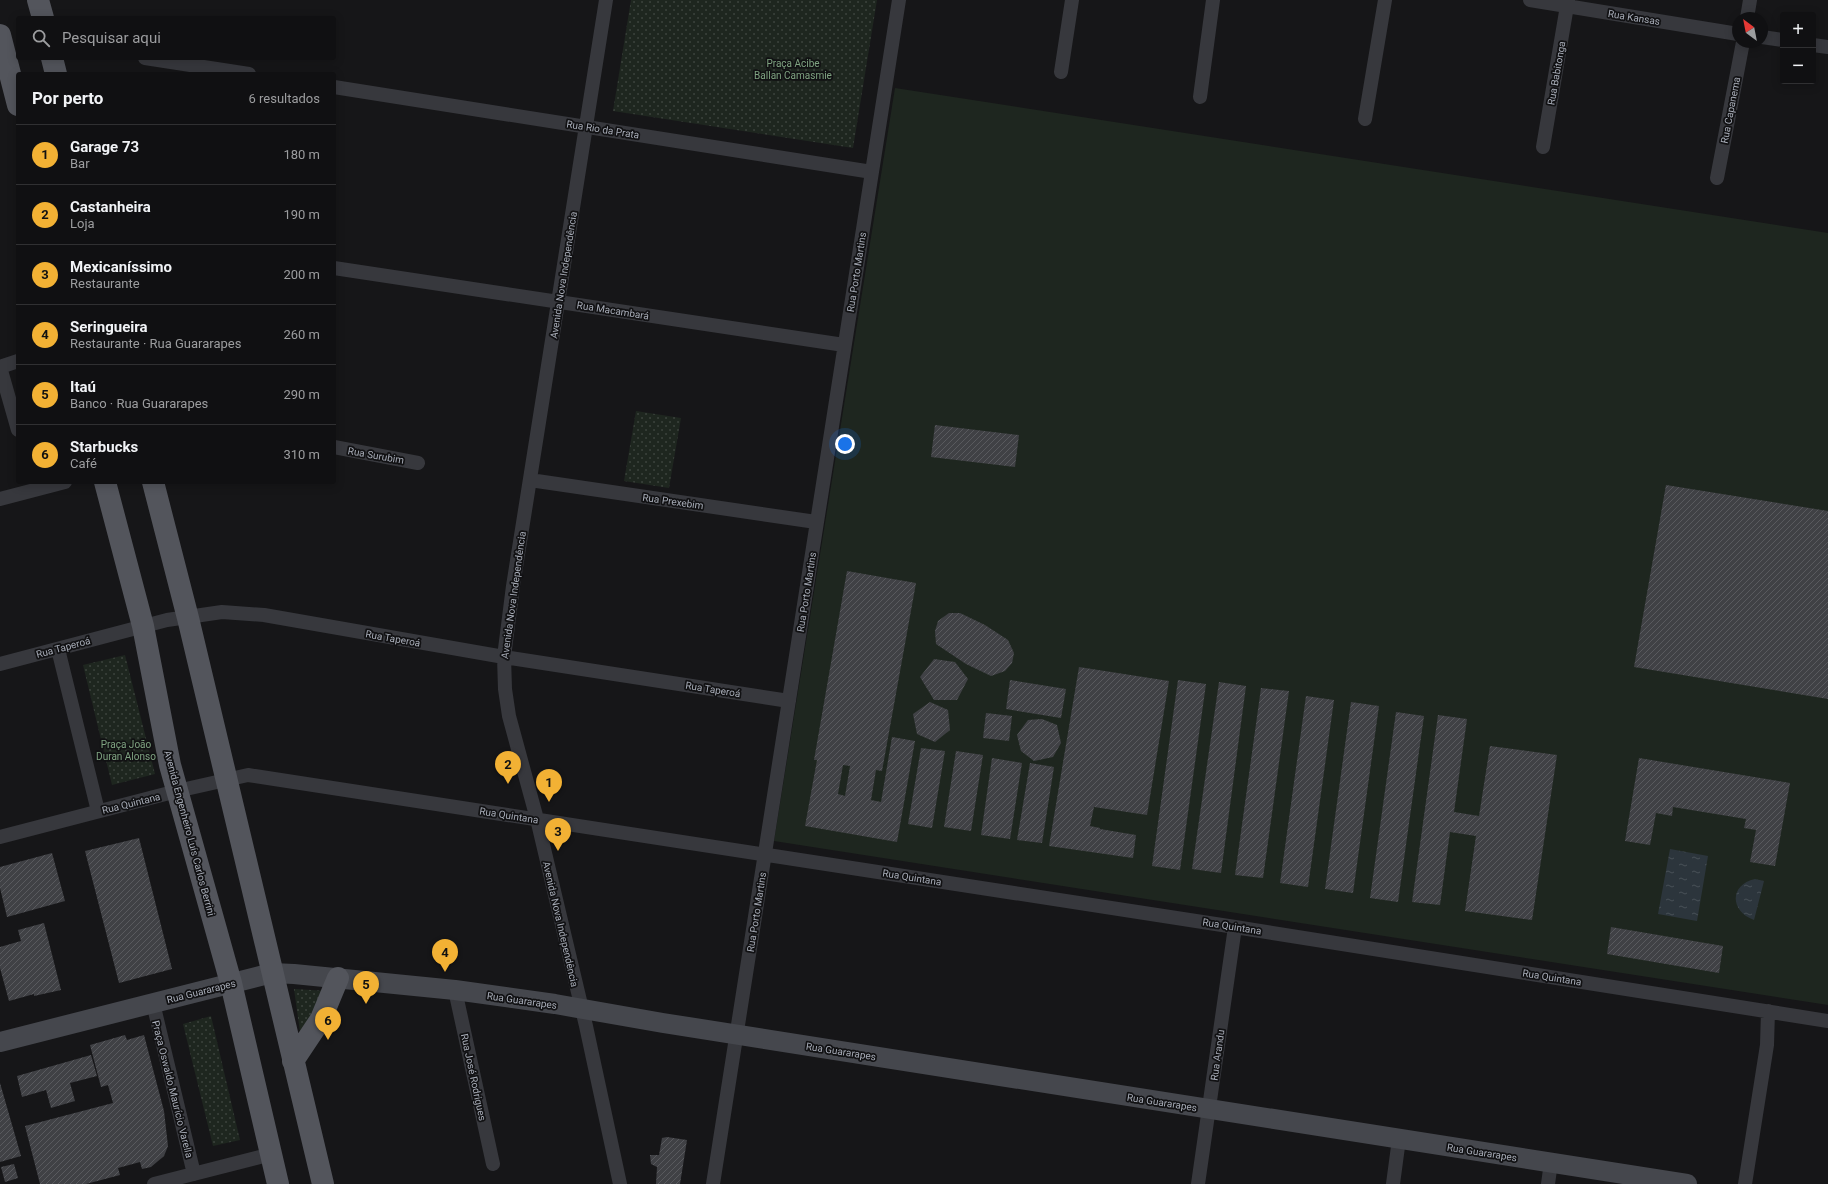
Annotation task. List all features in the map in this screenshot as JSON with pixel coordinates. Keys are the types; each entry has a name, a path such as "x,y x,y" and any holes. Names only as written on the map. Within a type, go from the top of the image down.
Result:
{"main road":[{"path":"38,0 42,16"},
{"path":"0,35 16,97"},
{"path":"52,60 56,72"},
{"name":"Avenida Engenheiro Luís Carlos Berrini","path":"106,484 143,626 170,765 231,983 278,1184"},
{"path":"154,484 188,618 323,1184"},
{"path":"293,1061 321,1018 338,978"}],"street":[{"name":"Avenida Nova Independência","path":"606,0 530,480 504,657 505,689 509,716 537,819 582,1010 620,1184"},
{"name":"Rua Porto Martins","path":"713,1184 899,0"},
{"path":"1061,72 1072,0"},
{"path":"1200,97 1213,0"},
{"path":"1365,119 1385,0"},
{"name":"Rua Kansas","path":"1530,0 1568,3 1732,33"},
{"path":"1748,12 1750,0"},
{"name":"Rua Babitonga","path":"1543,147 1568,3"},
{"path":"1768,38 1780,40"},
{"path":"1816,45 1828,47"},
{"name":"Rua Capanema","path":"1717,178 1742,48"},
{"path":"158,60 236,72"},
{"name":"Rua Rio da Prata","path":"336,87 872,172"},
{"name":"Rua Macambará","path":"336,268 844,345"},
{"path":"16,362 0,367 16,423"},
{"name":"Rua Surubim","path":"336,447 418,462"},
{"name":"Rua Prexebim","path":"530,480 816,522"},
{"path":"0,499 34,486 49,484"},
{"name":"Rua Taperoá","path":"0,664 167,620 222,612 264,615 504,657 789,700"},
{"path":"58,649 98,811"},
{"name":"Rua Quintana","path":"0,837 177,791 248,775 1235,927 1828,1021"},
{"name":"Rua Arandu","path":"1198,1184 1235,927"},
{"name":"Rua Guararapes","path":"0,1042 272,973 338,978 455,990 555,1004 582,1010 737,1035 1687,1184"},
{"name":"Rua José Rodrigues","path":"455,990 493,1164"},
{"name":"Praça Oswaldo Maurício Varella","path":"153,1003 194,1174"},
{"path":"1745,1184 1767,1045 1768,1011"},
{"path":"1767,1045 1785,1014"},
{"path":"1392,1184 1400,1139"},
{"path":"154,1184 272,1154"},
{"path":"1548,1184 1551,1162"}],"green space":[{"name":"Praça Acibe Ballan Camasmie","path":"631,0 877,0 853,148 613,111"},
{"path":"895,88 1828,233 1828,1005 774,841"},
{"path":"636,411 681,418 669,488 624,481"},
{"name":"Praça João Duran Alonso","path":"125,655 155,774 112,785 83,665"},
{"path":"294,989 328,991 300,1032"},
{"path":"211,1016 240,1140 213,1146 183,1024"}],"water":[{"path":"1670,849 1708,856 1697,921 1658,914"},
{"path":"1755,879 1764,881 1754,920 1740,911 1736,898 1740,887"}],"building":[{"path":"935,425 1019,435 1015,467 931,457"},
{"path":"1666,485 1828,511 1828,699 1634,667"},
{"path":"847,571 916,583 882,771 876,770 871,800 881,802 892,737 915,741 897,842 805,826 817,760 814,760","holes":["843,765 850,766 845,796 838,794"]},
{"path":"949,613 960,613 985,625 1008,640 1014,653 1012,663 1005,671 991,676 966,664 936,644 935,631 938,621"},
{"path":"934,659 955,662 968,679 957,700 934,700 920,677"},
{"path":"1079,667 1169,681 1147,815 1094,807 1090,826 1136,835 1133,858 1049,846"},
{"path":"1010,680 1066,689 1061,718 1006,709"},
{"path":"1178,680 1206,684 1180,870 1152,866"},
{"path":"1219,682 1246,686 1221,873 1192,869"},
{"path":"1261,688 1289,691 1263,878 1235,875"},
{"path":"1306,696 1334,700 1308,887 1280,883"},
{"path":"930,702 948,710 950,730 935,742 917,734 913,714"},
{"path":"1351,702 1379,706 1353,893 1325,889"},
{"path":"1396,712 1424,716 1398,902 1370,898"},
{"path":"986,713 1012,716 1009,741 983,738"},
{"path":"1438,715 1467,719 1454,812 1479,816 1490,746 1557,755 1532,920 1465,911 1476,836 1450,832 1440,905 1412,902"},
{"path":"1042,719 1057,725 1061,743 1053,757 1034,761 1021,751 1017,735 1028,720"},
{"path":"921,748 945,751 932,828 908,824"},
{"path":"956,751 983,755 971,831 944,827"},
{"path":"992,758 1022,763 1010,839 981,835"},
{"path":"1639,758 1790,783 1775,866 1750,862 1756,830 1744,828 1746,819 1673,807 1672,816 1656,813 1650,845 1625,841"},
{"path":"1030,763 1054,767 1042,843 1017,840"},
{"path":"139,838 172,969 119,983 85,851"},
{"path":"52,853 65,901 7,917 0,888 0,867"},
{"path":"44,923 61,990 34,996 34,994 9,1001 0,968 0,947 21,941 18,930"},
{"path":"1611,927 1723,946 1719,973 1607,954"},
{"path":"125,1035 127,1040 144,1035 164,1111 168,1146 164,1156 151,1167 142,1169 140,1162 118,1168 120,1175 86,1184 40,1184 25,1126 113,1103 108,1085 101,1087 90,1045"},
{"path":"91,1055 97,1076 70,1083 75,1101 51,1108 46,1090 22,1097 17,1076"},
{"path":"0,1083 21,1156 0,1162"},
{"path":"667,1137 687,1140 680,1184 656,1184 657,1167 651,1164 650,1155 659,1155 662,1138"},
{"path":"14,1164 18,1178 5,1182 1,1167"}],"place":[{"name":"Castanheira","path":"508,784"},
{"name":"Garage 73","path":"549,802"},
{"name":"Mexicaníssimo","path":"558,851"},
{"name":"Seringueira","path":"445,972"},
{"name":"Itaú","path":"366,1004"},
{"name":"Starbucks","path":"328,1040"}]}
